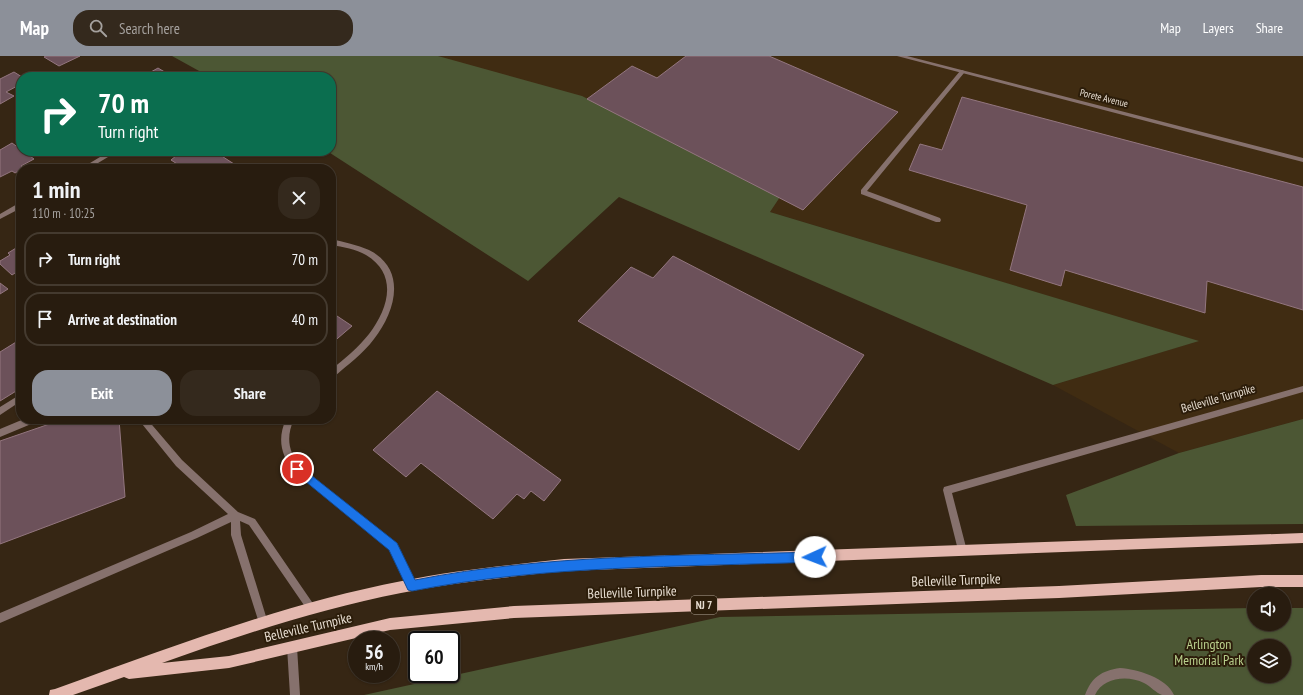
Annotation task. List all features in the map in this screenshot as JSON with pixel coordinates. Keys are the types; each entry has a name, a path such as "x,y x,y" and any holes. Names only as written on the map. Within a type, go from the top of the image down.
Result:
{"main road":[{"name":"Belleville Turnpike","path":"55,695 263,622 312,608 458,577 564,565 1303,538"},
{"name":"Belleville Turnpike","path":"111,675 229,662 390,624 514,612 1059,592 1261,580 1303,581"}],"street":[{"name":"Porete Avenue","path":"900,56 1303,160"},
{"path":"938,220 863,192 962,72"},
{"path":"92,164 106,156"},
{"path":"0,217 16,208"},
{"path":"336,243 346,244 373,254 382,262 389,272 392,282 387,307 381,321 371,336 336,370"},
{"name":"Belleville Turnpike","path":"962,551 947,490 1303,389"},
{"path":"0,410 16,400"},
{"path":"0,433 21,424"},
{"path":"146,424 179,463 235,515 252,522 312,608"},
{"path":"287,424 284,440 290,460 297,469 393,547 412,586"},
{"path":"0,618 194,535 235,515"},
{"path":"235,515 236,534 263,622"},
{"path":"292,647 295,695"},
{"path":"1090,695 1099,681 1112,674 1127,673 1143,677 1160,686 1169,695"}],"shaded area":[{"path":"438,56 1303,56 1303,419 1179,453 1053,385 1198,341 770,212 780,197"}],"green space":[{"path":"172,56 438,56 582,96 780,197 770,212 1199,341 1053,385 619,197 528,281 335,156 336,156 336,72 201,72"},
{"path":"1303,419 1303,524 1076,526 1066,495 1179,453"},
{"name":"Arlington Memorial Park","path":"1247,608 1247,631 1291,631 1291,608 1303,608 1303,695 364,695 419,683 460,683 460,674 720,617"}],"building":[{"path":"80,56 59,66 44,57"},
{"path":"686,56 769,56 898,112 803,210 587,99 632,66 657,78"},
{"path":"158,68 165,72 151,72"},
{"path":"14,72 16,73 16,87 6,92 14,96 0,104 0,79"},
{"path":"962,97 1303,187 1303,310 1207,281 1205,313 1065,270 1061,286 1010,270 1027,205 909,170 920,144 942,150"},
{"path":"12,143 16,146 16,156 30,156 34,159 25,164 16,164 16,172 12,171 0,177 0,150"},
{"path":"176,156 222,156 234,164 177,164 171,160"},
{"path":"16,248 16,272 12,275 0,264 0,261 10,255 8,253"},
{"path":"673,256 864,355 799,450 578,321 631,267 653,278"},
{"path":"0,283 8,289 0,294"},
{"path":"336,315 352,326 336,340"},
{"path":"16,342 16,391 0,401 0,352"},
{"path":"437,391 561,480 544,501 531,491 524,499 517,494 493,519 421,463 406,477 373,450"},
{"path":"49,424 119,424 125,497 0,544 0,441"}],"route":[{"path":"297,469 393,547 412,586 458,577 564,565 815,557"}]}
